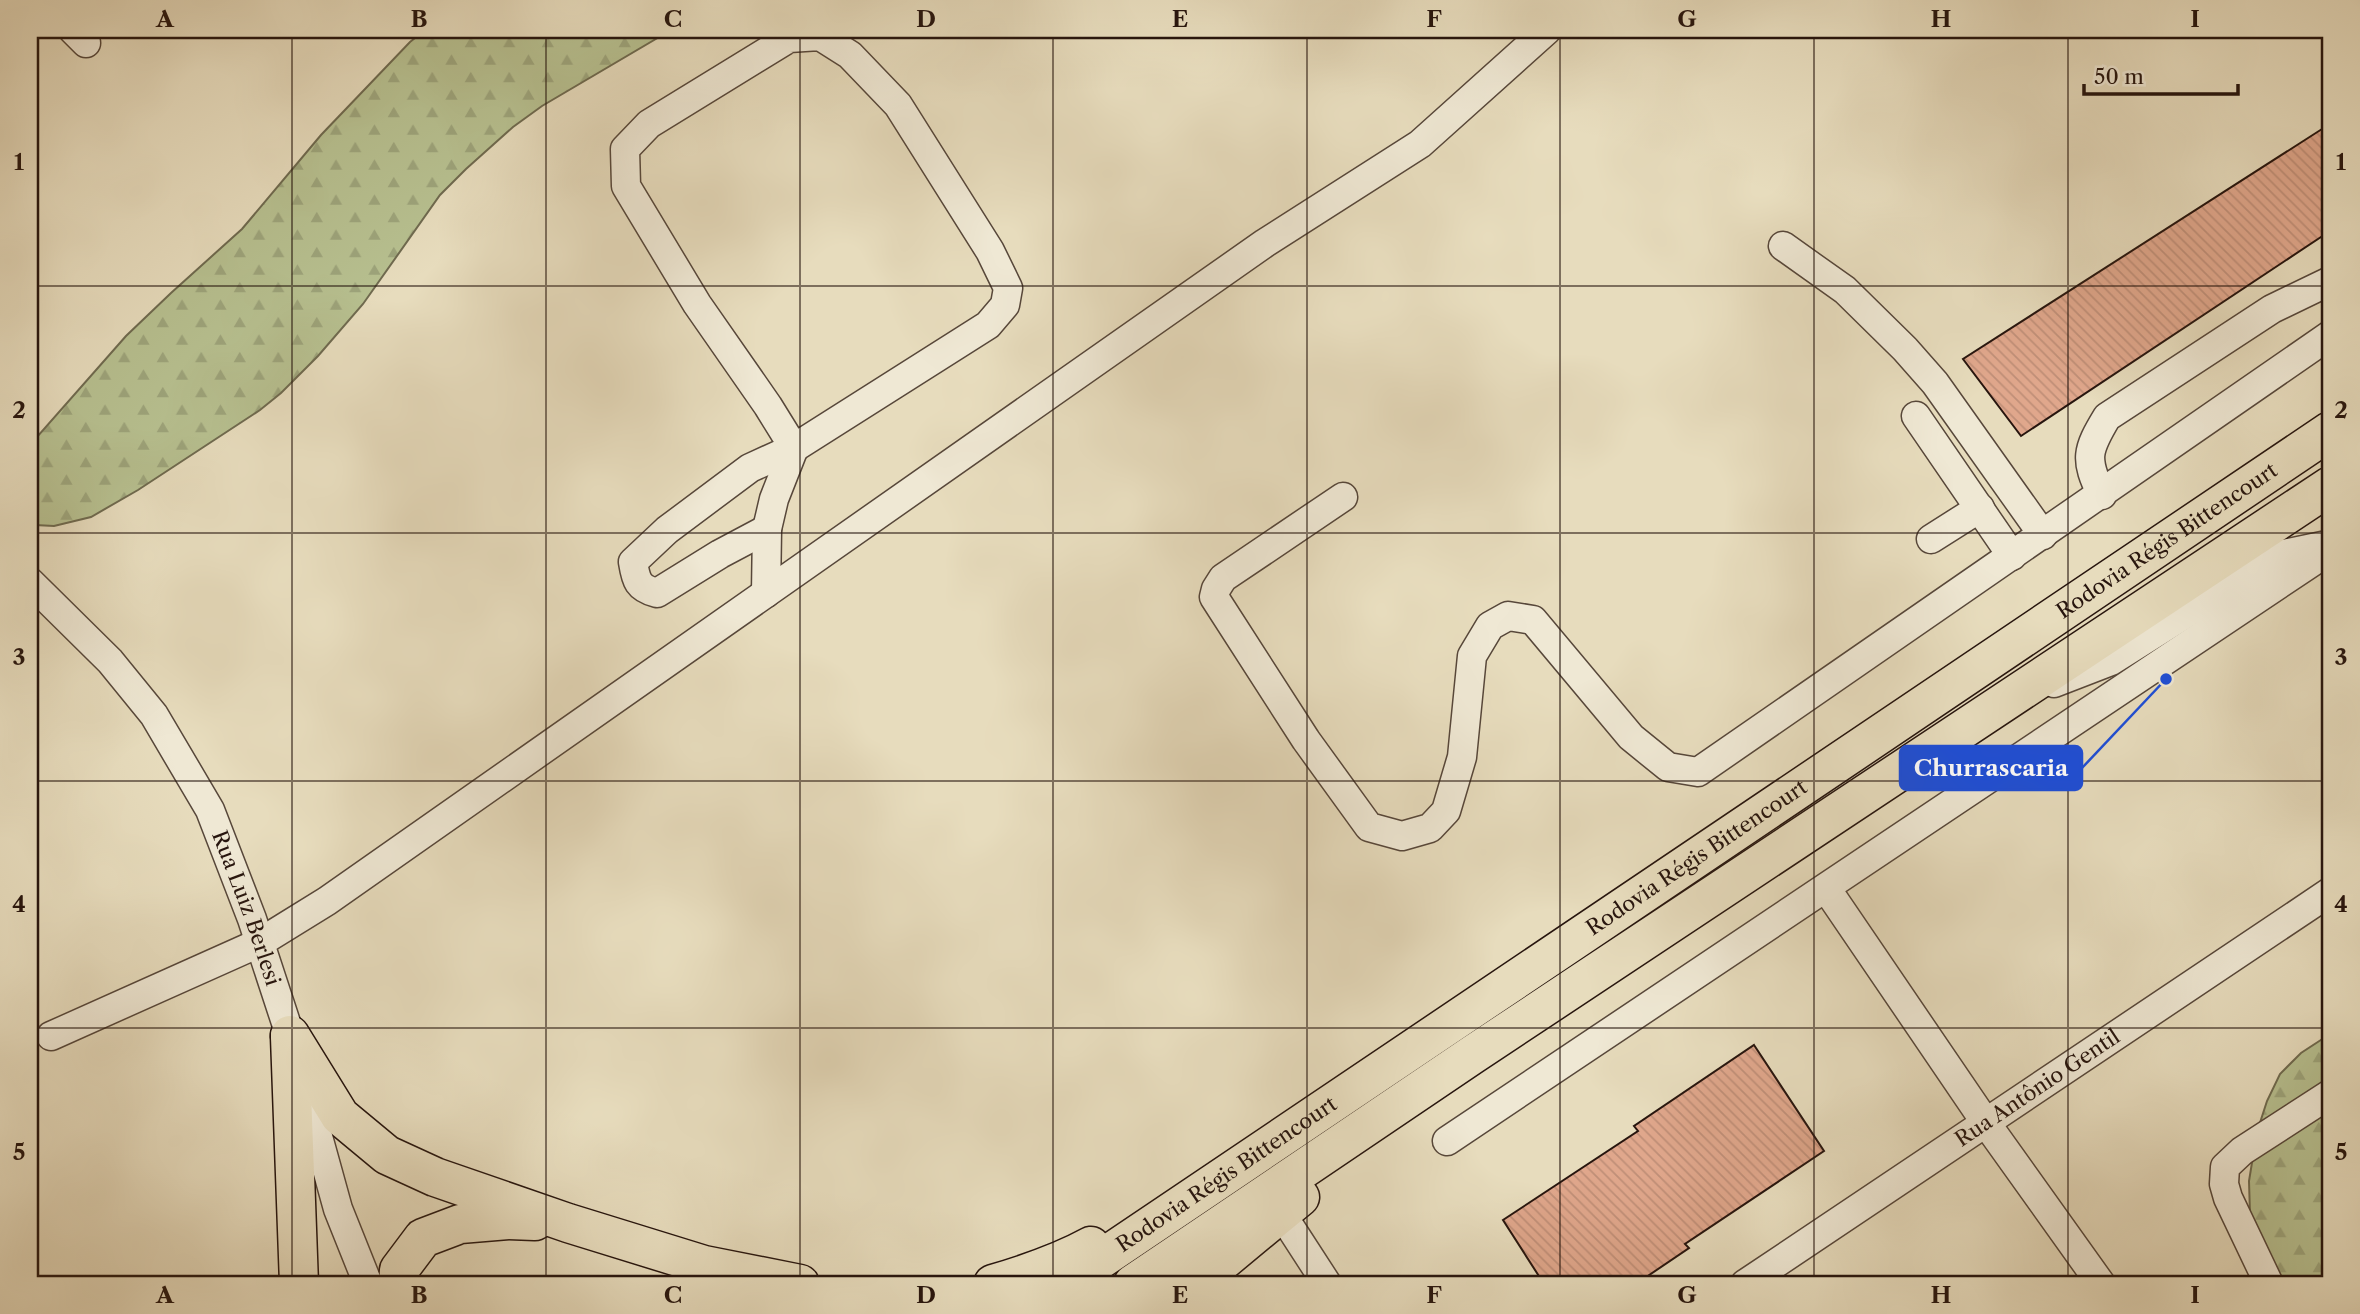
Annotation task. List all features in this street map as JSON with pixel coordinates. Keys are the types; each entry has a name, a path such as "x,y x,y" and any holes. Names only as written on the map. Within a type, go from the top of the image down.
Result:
{"highway":[{"name":"Rodovia Régis Bittencourt","path":"1064,1284 2330,431"},
{"name":"Rodovia Régis Bittencourt","path":"1133,1284 1472,1055 2330,486"},
{"path":"290,1035 340,1116 387,1155 435,1177 568,1223 704,1265 800,1284"},
{"path":"290,1035 299,1284"},
{"path":"1195,1284 1472,1055"},
{"path":"993,1284 1027,1274 1076,1254 1296,1129"},
{"path":"398,1284 399,1270 423,1238 460,1224 508,1220 568,1223"}],"street":[{"path":"51,1036 258,943 327,901 1265,243 1420,144 1547,30"},
{"path":"767,529 657,593 645,590 635,578 633,562 667,530 750,468 794,448 988,325 1004,305 1008,288 990,251 898,105 850,55 820,36 789,38 649,124 625,149 626,186 697,304 794,448"},
{"path":"1783,246 1845,290 1905,349 1935,383 2043,535"},
{"path":"2102,495 2090,471 2091,444 2107,417 2272,309 2330,281"},
{"path":"1343,497 1223,578 1214,597 1306,740 1369,827 1402,836 1430,828 1446,811 1462,757 1472,656 1490,626 1508,616 1533,620 1631,737 1668,767 1698,772 2330,335"},
{"path":"1916,416 2012,556"},
{"path":"766,593 767,529 774,499 794,448"},
{"path":"1931,539 1980,508"},
{"path":"2012,699 2111,661 2279,555 2330,544"},
{"path":"1447,1141 2330,550"},
{"name":"Rua Luiz Berlesi","path":"30,582 110,661 154,715 210,810 252,919 290,1035 338,1209 368,1284"},
{"path":"1826,888 1986,1123 2101,1284"},
{"name":"Rua Antônio Gentil","path":"1745,1284 2330,892"},
{"path":"2269,1284 2228,1198 2224,1184 2225,1167 2242,1151 2330,1094"},
{"path":"1281,1213 1327,1284"}],"green space":[{"path":"425,30 671,30 542,106 513,127 466,169 440,195 363,304 318,356 260,410 138,490 91,517 54,526 35,525 30,521 30,447 36,438 126,336 242,229 321,135 410,42"},
{"path":"2330,1034 2330,1284 2263,1284 2251,1247 2249,1181 2257,1132 2267,1101 2280,1074 2301,1053"}],"building":[{"path":"2322,129 2330,141 2330,231 2021,436 1963,359"},
{"path":"1754,1045 1824,1151 1685,1244 1689,1248 1636,1284 1544,1284 1503,1220 1638,1131 1634,1126"}],"place":[{"name":"Churrascaria","path":"2166,679"}]}
